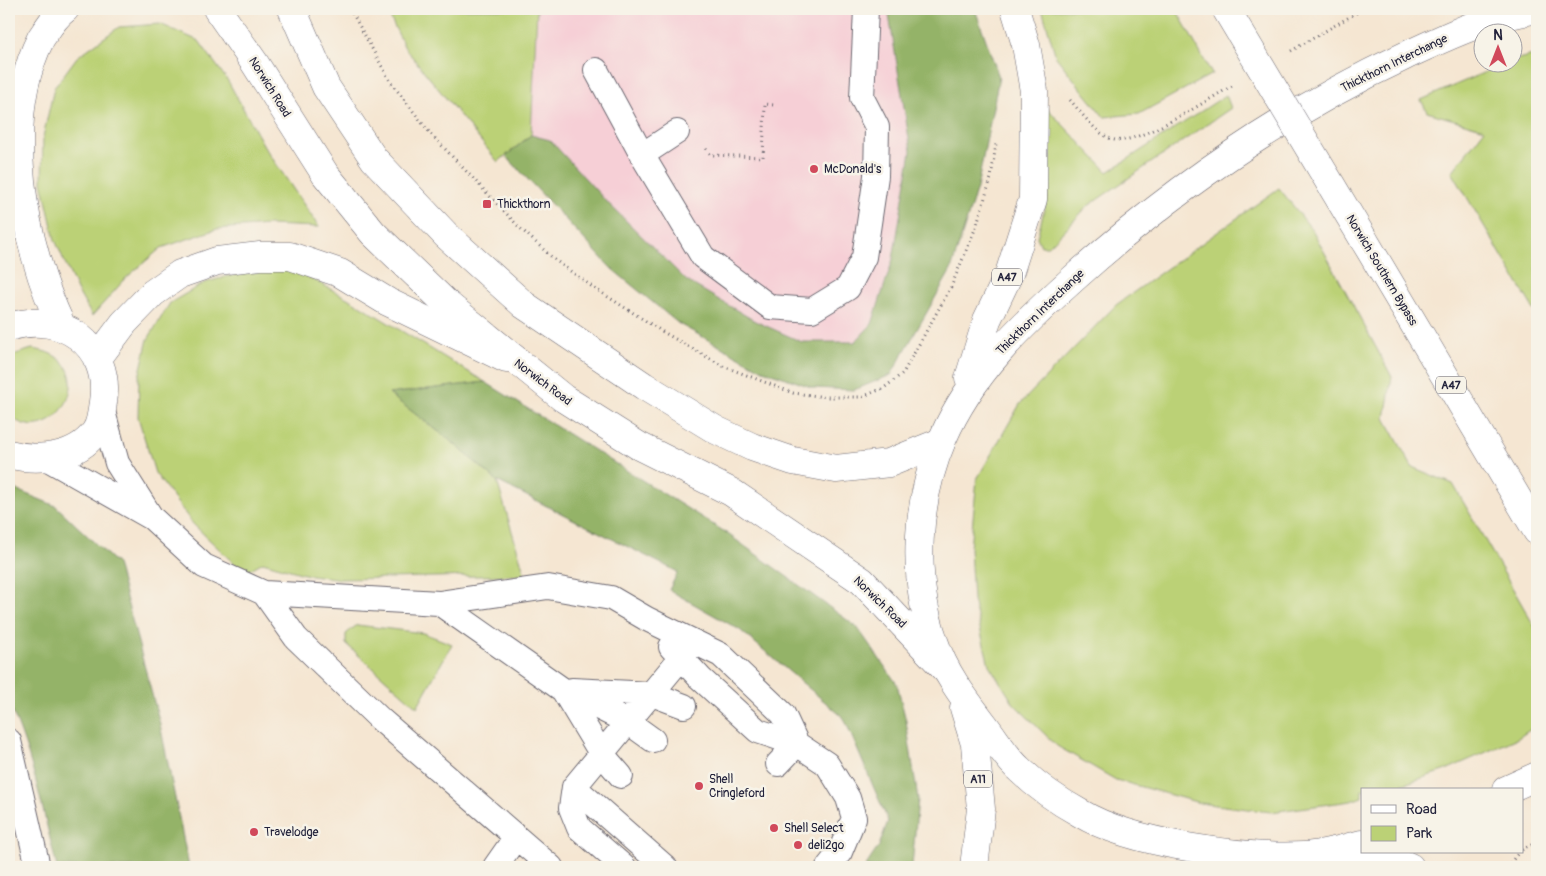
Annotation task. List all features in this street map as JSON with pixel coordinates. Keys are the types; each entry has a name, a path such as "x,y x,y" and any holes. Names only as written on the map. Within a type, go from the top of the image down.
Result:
{"main road":[{"path":"62,326 41,283 24,226 10,157 12,101 31,52 65,9"},
{"name":"Norwich Road","path":"217,9 254,62 325,174 373,233 448,306 521,367 563,398 639,446 730,492 862,581 953,681"},
{"path":"292,9 326,87 374,159 446,236 524,305 644,386 716,430 752,448 793,461 836,468 889,463 941,442"},
{"name":"A47","path":"962,401 987,320 1008,274 1033,200 1034,91 1026,44 1015,9"},
{"name":"Norwich Southern Bypass","path":"1226,9 1537,531"},
{"name":"Thickthorn Interchange","path":"1361,844 1318,853 1248,854 1131,835 1081,814 1018,769 953,681 934,641 923,596 919,528 932,466 941,442 962,401 987,364 1036,312 1106,249 1198,178 1273,128 1364,75 1434,42 1491,19 1537,9"},
{"path":"97,359 124,323 153,292 180,274 217,261 260,256 290,256 340,273 388,302 521,367"},
{"path":"9,327 22,322 44,322 62,326 92,348 103,371 105,390 96,430 84,443 66,453 46,458 27,458 9,454"},
{"name":"A11","path":"953,681 975,744 981,809 974,867"},
{"path":"1510,788 1537,776"},
{"path":"1283,867 1318,853 1401,863 1410,867"}],"lane":[{"path":"596,70 642,155 703,257 770,308 812,310 848,288 864,257 876,176 877,127 862,98 866,9"},
{"path":"642,155 677,132"},
{"path":"102,408 118,463 152,518"},
{"path":"46,458 152,518 204,566 264,593 439,603 548,587 611,598 646,619 687,650 700,678 758,732 797,744 827,764 848,798 854,818 840,852 828,867"},
{"path":"264,593 296,638 380,718 551,867"},
{"path":"439,603 563,690 628,722 653,740"},
{"path":"624,867 579,828 571,808 574,787 687,650"},
{"path":"563,690 652,694 684,706"},
{"path":"563,690 601,753 621,776"},
{"path":"9,740 38,867"},
{"path":"778,764 797,744"},
{"path":"574,787 665,867"},
{"path":"495,867 516,838"}],"path":[{"path":"1285,54 1363,9"},
{"path":"1064,94 1102,134 1116,140 1136,138 1234,84"},
{"path":"701,142 711,155 763,157 765,104 774,105"},
{"path":"1524,849 1537,842"},
{"path":"1507,867 1517,854"}],"shaded area":[{"path":"537,9 889,9 905,102 911,151 893,259 872,324 855,342 803,342 755,321 687,281 604,199 550,140 531,135"}],"green space":[{"path":"386,9 537,9 531,135 498,162 405,48"},
{"path":"888,9 975,9 999,77 977,188 951,270 891,375 854,390 814,388 763,370 679,324 612,269 506,156 531,135 550,140 604,199 687,281 755,321 802,342 855,342 872,324 893,259 911,151"},
{"path":"1042,9 1176,9 1212,74 1139,114 1104,117 1056,57"},
{"path":"160,24 199,41 228,81 264,146 319,227 268,225 217,229 161,248 126,278 92,316 77,290 55,240 42,182 43,137 54,88 77,57 119,27"},
{"path":"1537,54 1537,315 1452,172 1485,129 1427,112 1421,100 1485,72 1524,72 1524,57"},
{"path":"1226,95 1231,108 1088,206 1049,246 1041,246 1037,237 1047,199 1049,159 1045,106 1108,172"},
{"path":"1279,188 1313,231 1392,377 1385,418 1412,467 1453,484 1537,631 1537,725 1518,738 1446,770 1392,788 1361,788 1361,797 1351,801 1271,812 1200,803 1116,780 1057,746 1014,704 989,665 973,600 970,548 977,479 1020,404 1116,305"},
{"path":"271,270 295,270 351,300 485,382 389,394 451,441 497,481 525,575 342,579 304,574 263,562 244,573 193,524 155,473 138,417 139,377 148,339 170,303 204,283 228,276"},
{"path":"32,349 51,354 65,365 71,379 70,393 63,407 53,418 39,425 24,424 9,415 9,360 13,355"},
{"path":"485,382 725,532 857,627 897,684 906,721 918,799 912,867 865,867 879,846 888,821 844,718 740,630 669,590 678,572 497,481 451,441 389,394"},
{"path":"9,487 56,506 117,564 160,724 189,867 57,867 25,743 9,704"},
{"path":"357,625 423,633 452,644 417,707 346,644 346,634"}],"place":[{"name":"McDonald's","path":"814,169"},
{"name":"Thickthorn","path":"487,204"},
{"name":"Shell Cringleford","path":"699,786"},
{"name":"Shell Select","path":"774,828"},
{"name":"Travelodge","path":"254,832"},
{"name":"deli2go","path":"798,845"}]}
